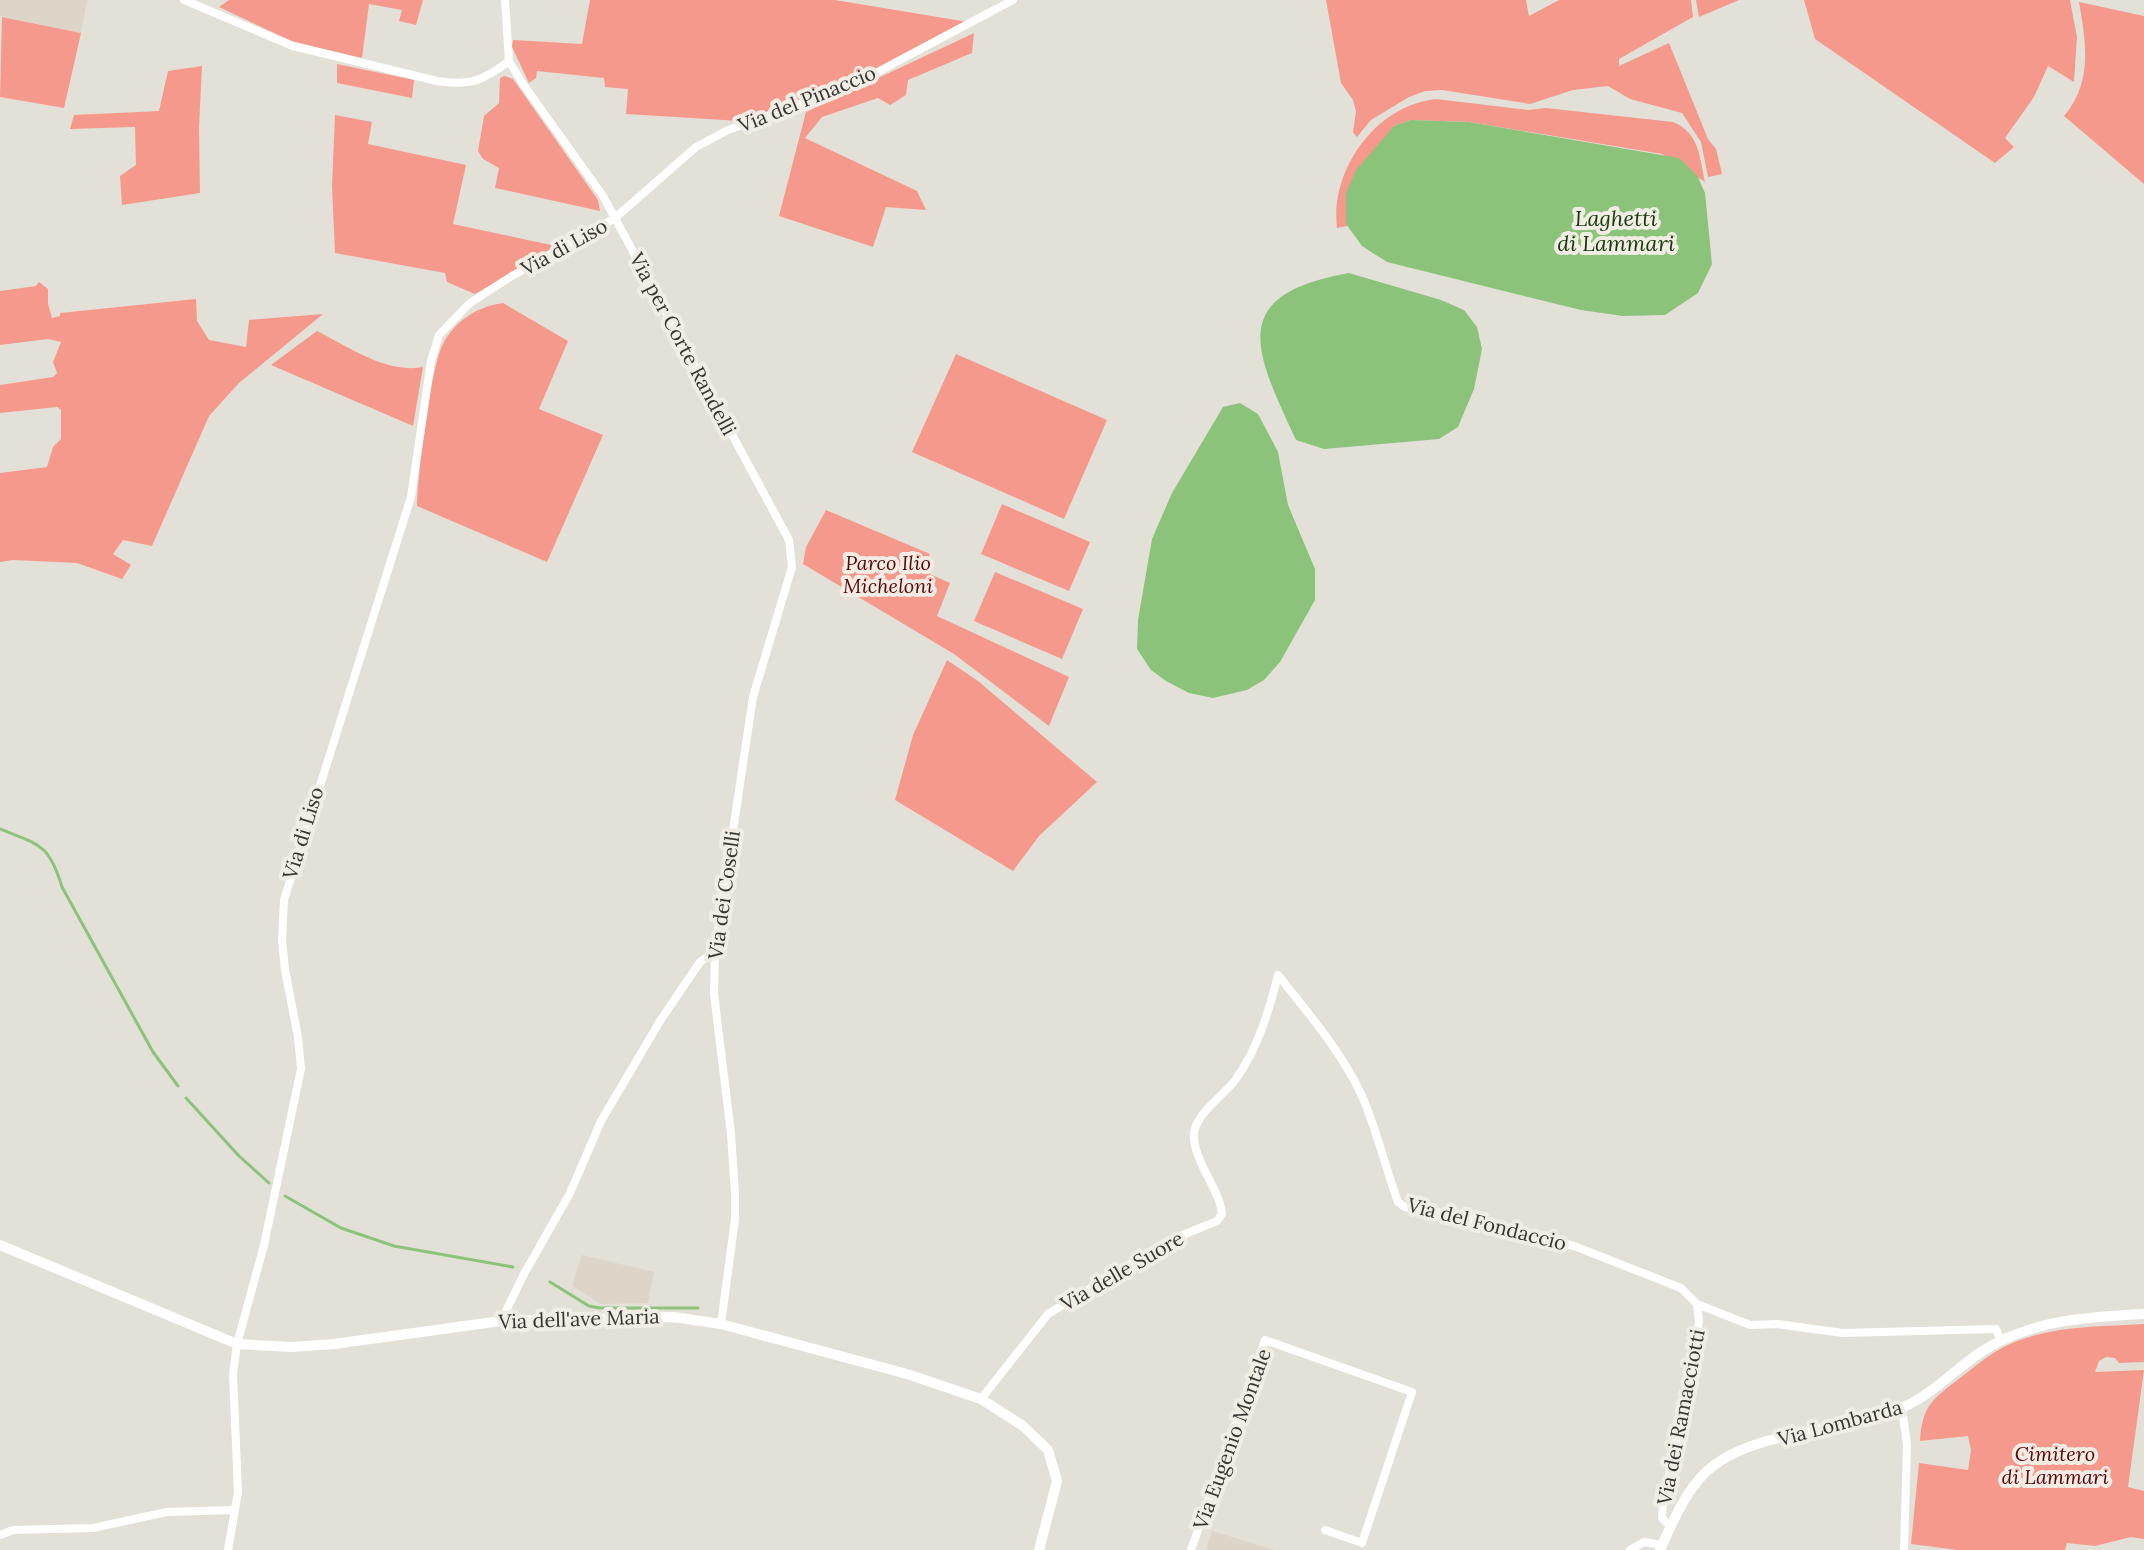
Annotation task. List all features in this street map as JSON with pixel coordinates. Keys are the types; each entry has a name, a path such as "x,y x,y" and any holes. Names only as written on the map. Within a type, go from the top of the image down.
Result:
{"street":[{"path":"184,0 293,46 437,81 456,84 476,82 509,61"},
{"name":"Via per Corte Randelli","path":"505,0 509,61 603,196 789,540 792,567"},
{"name":"Via del Pinaccio","path":"615,218 696,147 728,130 855,84 1013,0"},
{"name":"Via di Liso","path":"228,1550 238,1492 233,1374 237,1344 264,1245 301,1069 285,970 282,940 284,900 411,497 431,361 439,335 470,303 615,218"},
{"name":"Via dei Coselli","path":"721,1324 734,1233 735,1193 714,994 715,951 753,697 792,567"},
{"path":"501,1321 570,1193 601,1121 660,1021 700,962 715,951"},
{"name":"Via del Fondaccio","path":"1278,975 1351,1074 1364,1099 1398,1202 1405,1207 1445,1213 1549,1238 1681,1288 1697,1304 1750,1325 1777,1324 1843,1333 1998,1335"},
{"name":"Via delle Suore","path":"981,1399 1048,1314 1168,1241 1217,1221 1222,1214 1221,1203 1207,1176 1193,1136 1197,1123 1237,1079 1266,1022 1278,975"},
{"name":"Via dell'ave Maria","path":"0,1245 237,1344 291,1347 501,1321 646,1316 721,1324 907,1374 981,1399 1033,1435 1052,1458 1057,1481 1039,1550"},
{"name":"Via dei Ramacciotti","path":"1671,1527 1662,1518 1663,1504 1695,1347 1699,1320 1697,1304"},
{"name":"Via Lombarda","path":"1661,1548 1685,1499 1706,1472 1726,1458 1773,1441 1902,1408 1998,1335 2097,1316 2144,1314"},
{"name":"Via Eugenio Montale","path":"1191,1550 1265,1340 1412,1392 1362,1543 1325,1530"},
{"path":"1902,1408 1907,1445 1904,1550"},
{"path":"0,1535 13,1530 93,1528 167,1512 235,1510"},
{"path":"1630,1550 1644,1542 1661,1548"}],"shaded area":[{"path":"0,0 87,0 81,33 0,16"},
{"path":"582,1255 654,1272 648,1303 601,1304 572,1286"},
{"path":"1212,1531 1275,1550 1206,1550"}],"green space":[{"path":"229,0 423,0 416,25 399,21 402,10 369,4 362,58 291,41 219,7"},
{"path":"590,0 835,0 974,23 849,85 740,121 626,114 628,89 605,87 604,78 537,71 536,78 529,83 512,47 513,40 582,44"},
{"path":"1326,0 1526,0 1529,16 1559,0 1691,0 1693,17 1619,59 1619,66 1669,43 1708,139 1716,149 1722,174 1708,177 1701,142 1682,113 1630,99 1608,86 1573,90 1530,104 1442,90 1425,91 1371,120 1357,137 1353,132 1356,111 1353,100 1341,83"},
{"path":"1696,0 1739,0 1699,17"},
{"path":"1804,0 2070,0 2077,37 2074,82 2048,66 2034,97 2005,138 2014,147 1995,163 1815,39"},
{"path":"2079,2 2144,16 2144,184 2064,116 2080,89 2085,61"},
{"path":"2,17 81,33 64,108 0,97"},
{"path":"974,33 972,53 908,80 906,95 890,105 878,98 822,117 805,138 917,191 926,210 886,207 873,247 779,216 806,112"},
{"path":"337,64 414,80 412,98 337,83"},
{"path":"202,66 200,193 122,205 120,176 136,165 135,127 70,129 74,115 159,111 168,71"},
{"path":"500,78 513,79 598,200 600,211 495,188 499,168 483,159 478,151 484,116 499,103"},
{"path":"1436,99 1673,122 1682,126 1693,139 1700,155 1705,182 1662,154 1469,122 1411,120 1394,126 1346,193 1347,226 1337,228 1341,184 1361,144 1376,127 1394,114 1414,104"},
{"path":"335,115 372,122 368,144 466,165 453,224 556,246 475,294 447,282 445,273 335,253 332,186"},
{"path":"39,282 48,289 52,318 60,316 60,313 196,299 197,321 209,340 246,347 249,320 323,314 239,383 209,416 152,546 123,540 113,554 131,565 122,579 77,563 0,562 0,473 47,467 53,447 61,439 61,410 57,407 0,413 0,385 53,377 57,373 53,362 61,342 48,339 0,345 0,291 36,286"},
{"path":"503,303 568,341 539,409 603,435 547,562 417,506 430,396 444,342 469,315"},
{"path":"317,331 382,363 396,367 423,367 413,426 271,365"},
{"path":"956,354 1107,420 1064,519 912,452"},
{"path":"1002,504 1090,542 1069,591 981,554"},
{"name":"Parco Ilio Micheloni","path":"826,510 930,554 923,571 950,583 937,616 1069,677 1049,726 954,654 803,564 806,547"},
{"path":"995,572 1083,609 1062,659 974,621"},
{"path":"947,660 978,681 1097,782 1039,836 1013,871 895,800 913,735"},
{"name":"Cimitero di Lammari","path":"2144,1324 2144,1362 2119,1363 2115,1358 2106,1357 2099,1361 2095,1372 2144,1370 2128,1487 2144,1491 2144,1539 2131,1537 2095,1546 2067,1543 2065,1550 1958,1550 1911,1544 1919,1463 1968,1470 1971,1450 1968,1436 1920,1441 1923,1419 1936,1398 1990,1356 2017,1341 2052,1331"}],"water":[{"name":"Laghetti di Lammari","path":"1411,120 1469,122 1679,158 1697,175 1705,193 1712,264 1698,293 1665,315 1623,316 1581,310 1387,262 1362,246 1346,224 1346,193 1356,170 1394,126"},
{"path":"1349,273 1441,300 1464,310 1477,327 1482,349 1474,389 1458,427 1439,439 1324,449 1296,440 1262,355 1261,332 1267,313 1282,296 1309,283"},
{"path":"1240,403 1258,414 1278,452 1288,505 1315,569 1315,600 1280,662 1264,680 1247,690 1213,698 1189,693 1151,670 1137,649 1138,620 1152,539 1172,493 1223,407"}],"waterway":[{"path":"0,829 34,843 47,854 153,1052 178,1086"},
{"path":"186,1098 239,1156 269,1183"},
{"path":"285,1196 341,1228 394,1246 513,1267"},
{"path":"550,1282 589,1306 600,1308 698,1308"}]}
